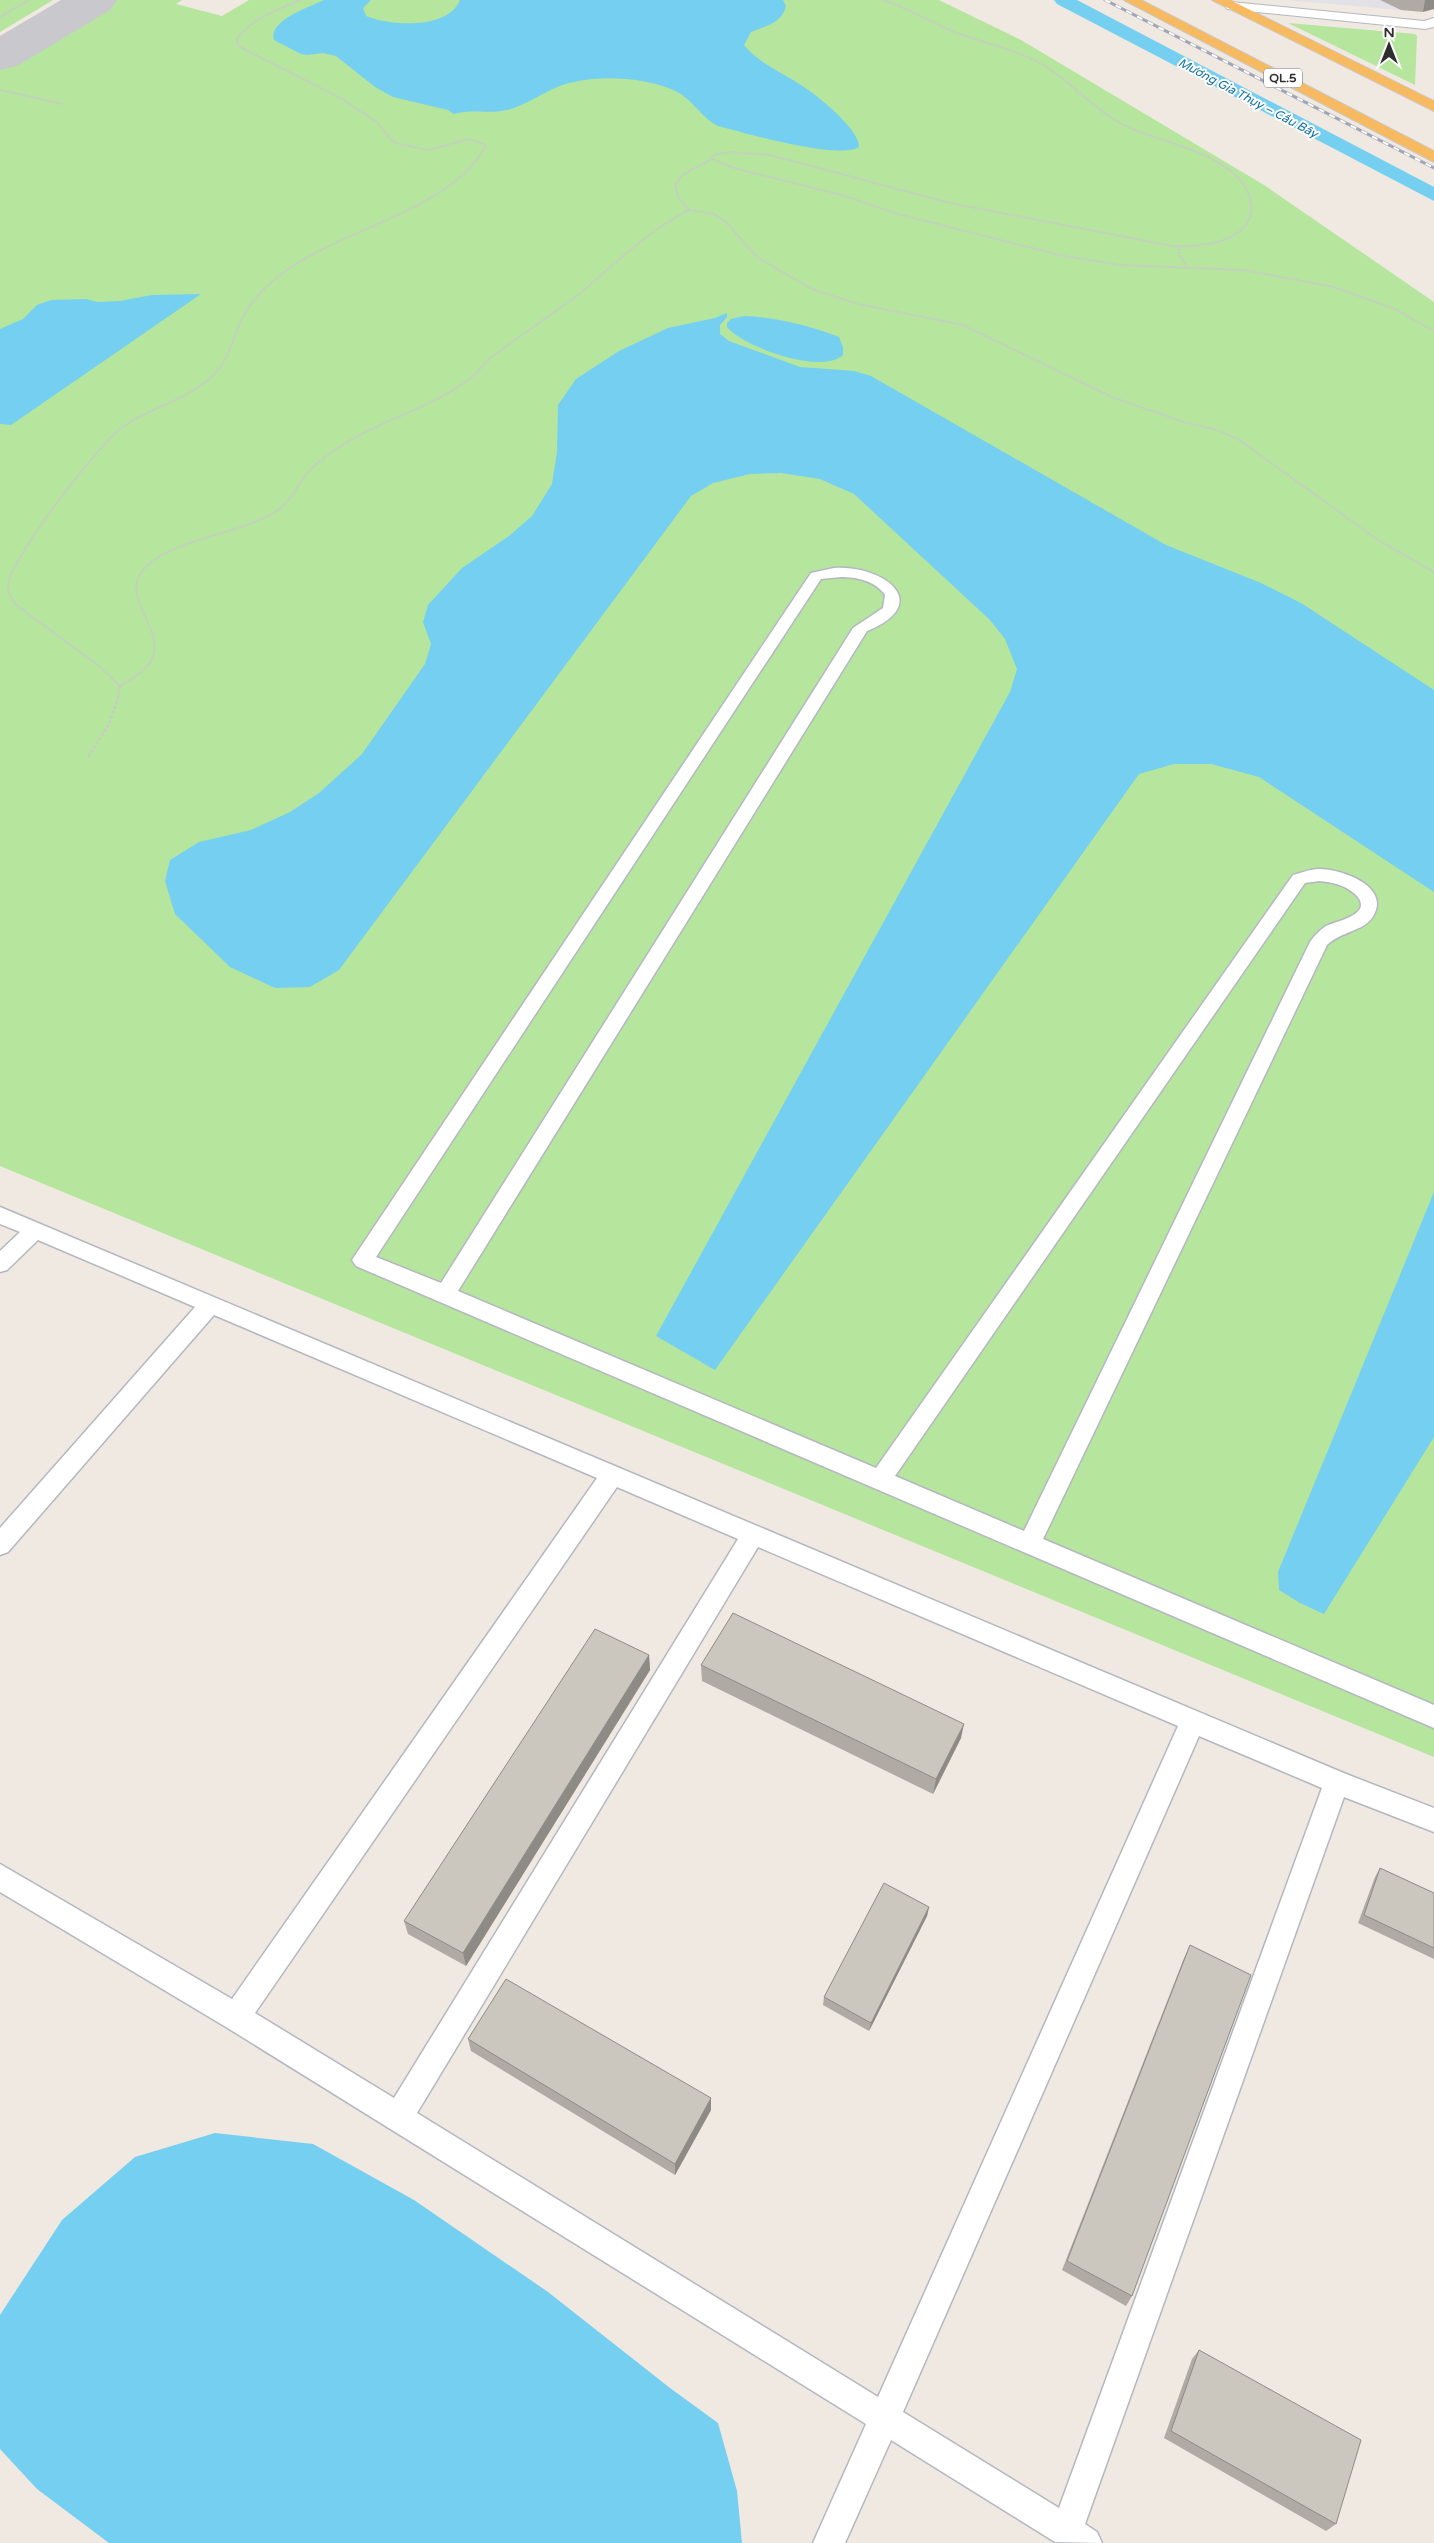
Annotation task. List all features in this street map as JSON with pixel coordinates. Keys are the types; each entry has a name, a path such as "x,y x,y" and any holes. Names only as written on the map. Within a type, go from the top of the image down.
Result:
{"highway":[{"name":"QL.5","path":"1132,0 1434,157"},
{"path":"1226,3 1434,107"}],"main road":[{"path":"1226,3 1431,25"}],"lane":[{"path":"445,1294 861,628 876,624 887,616 893,607 894,598 888,588 878,580 848,572 816,576 364,1260 1434,1717"},
{"path":"880,1480 1299,879 1322,875 1347,881 1365,895 1369,903 1367,911 1362,918 1328,933 1319,942 1029,1544"},
{"path":"0,1215 1337,1782 1434,1820"},
{"path":"0,1264 36,1230"},
{"path":"0,1545 210,1305"},
{"path":"236,2017 612,1475"},
{"path":"398,2118 753,1535"},
{"path":"829,2543 1193,1721"},
{"path":"0,1877 236,2017 1076,2537 1337,1782"}],"path":[{"path":"0,17 29,0"},
{"path":"120,686 99,666 16,605 8,592 8,582 30,543 75,480 108,440 122,428 200,385 218,370 244,316 257,296 276,278 318,251 429,198 469,169 485,150 486,145 480,141 469,139 428,150 399,144 391,140 378,123 342,99 240,47 236,41 243,32 271,14 300,0"},
{"path":"883,0 902,5 943,27 1023,54 1055,74 1103,112 1146,134 1194,151 1224,167 1240,179 1251,201 1252,216 1246,227 1222,239 1179,246 1102,234 963,207 772,156 724,152 713,155 712,159 682,175 675,185 679,199 689,210 714,214 726,222 758,258 793,280 812,289 858,304 963,325 1114,398 1184,422 1217,430 1238,439 1378,540 1434,572"},
{"path":"0,90 63,104"},
{"path":"712,159 734,168 842,195 898,214 1064,256 1121,265 1188,267 1282,276 1334,287 1395,309 1434,332"},
{"path":"88,757 103,736 113,715 120,686 146,666 153,656 155,646 137,600 136,588 145,568 172,552 235,531 274,513 290,501 304,478 331,452 369,429 431,402 470,379 488,360 552,315 639,242 689,210"},
{"path":"1179,246 1179,255 1188,267"}],"shaded area":[{"path":"1284,0 1434,0 1434,9 1423,12"}],"green space":[{"path":"0,0 53,0 0,32"},
{"path":"102,0 182,0 176,4 222,16 249,0 939,0 1021,40 1264,185 1434,302 1434,1757 0,1166 0,62"},
{"path":"1288,23 1415,34 1417,36 1415,85"}],"water":[{"path":"324,0 371,0 363,8 366,16 389,22 418,23 444,17 454,10 460,0 783,0 786,6 781,16 768,26 751,32 744,45 757,58 804,87 828,105 853,132 859,147 848,150 813,148 718,126 706,118 685,97 671,89 628,79 583,80 568,83 507,110 454,114 448,110 393,97 375,87 336,56 323,53 301,54 274,40 277,26 283,20 300,10"},
{"path":"201,294 11,425 0,424 0,329 23,319 37,305 51,300 86,299 97,302 120,301 152,295"},
{"path":"727,313 727,317 720,325 720,334 729,341 800,367 854,371 871,376 1166,545 1261,583 1301,603 1434,690 1434,892 1259,777 1211,764 1174,764 1139,774 715,1370 656,1336 1010,692 1017,669 1005,639 990,620 854,494 820,479 781,473 750,474 713,483 691,496 339,970 310,987 275,988 230,967 175,914 165,881 170,860 199,842 251,830 290,812 319,793 362,754 425,664 431,644 423,622 428,605 462,568 509,536 532,516 552,484 557,452 558,405 576,379 619,351 668,328 715,318"},
{"path":"744,316 793,323 839,337 843,347 843,355 833,360 818,362 783,356 765,350 749,343 727,327 727,323 731,319"},
{"path":"1434,1192 1434,1437 1324,1614 1300,1603 1279,1590 1278,1572"},
{"path":"215,2133 313,2144 414,2200 548,2292 670,2388 718,2423 737,2491 742,2543 109,2543 37,2489 0,2449 0,2315 62,2220 135,2157"}],"building":[{"path":"733,1613 964,1724 936,1779 701,1665"},
{"path":"595,1629 649,1655 463,1953 404,1921"},
{"path":"1380,1868 1434,1893 1434,1948 1364,1915"},
{"path":"884,1883 929,1907 871,2023 824,1997"},
{"path":"1190,1945 1251,1975 1132,2296 1067,2261"},
{"path":"506,1979 711,2098 675,2164 468,2039"},
{"path":"1199,2350 1361,2440 1336,2524 1171,2431"}],"waterway":[{"name":"Mương Gia Thụy – Cầu Bây","path":"1063,0 1434,195"}],"taxiway":[{"path":"0,56 94,0"}],"railway":[{"path":"1105,0 1434,168"}]}
